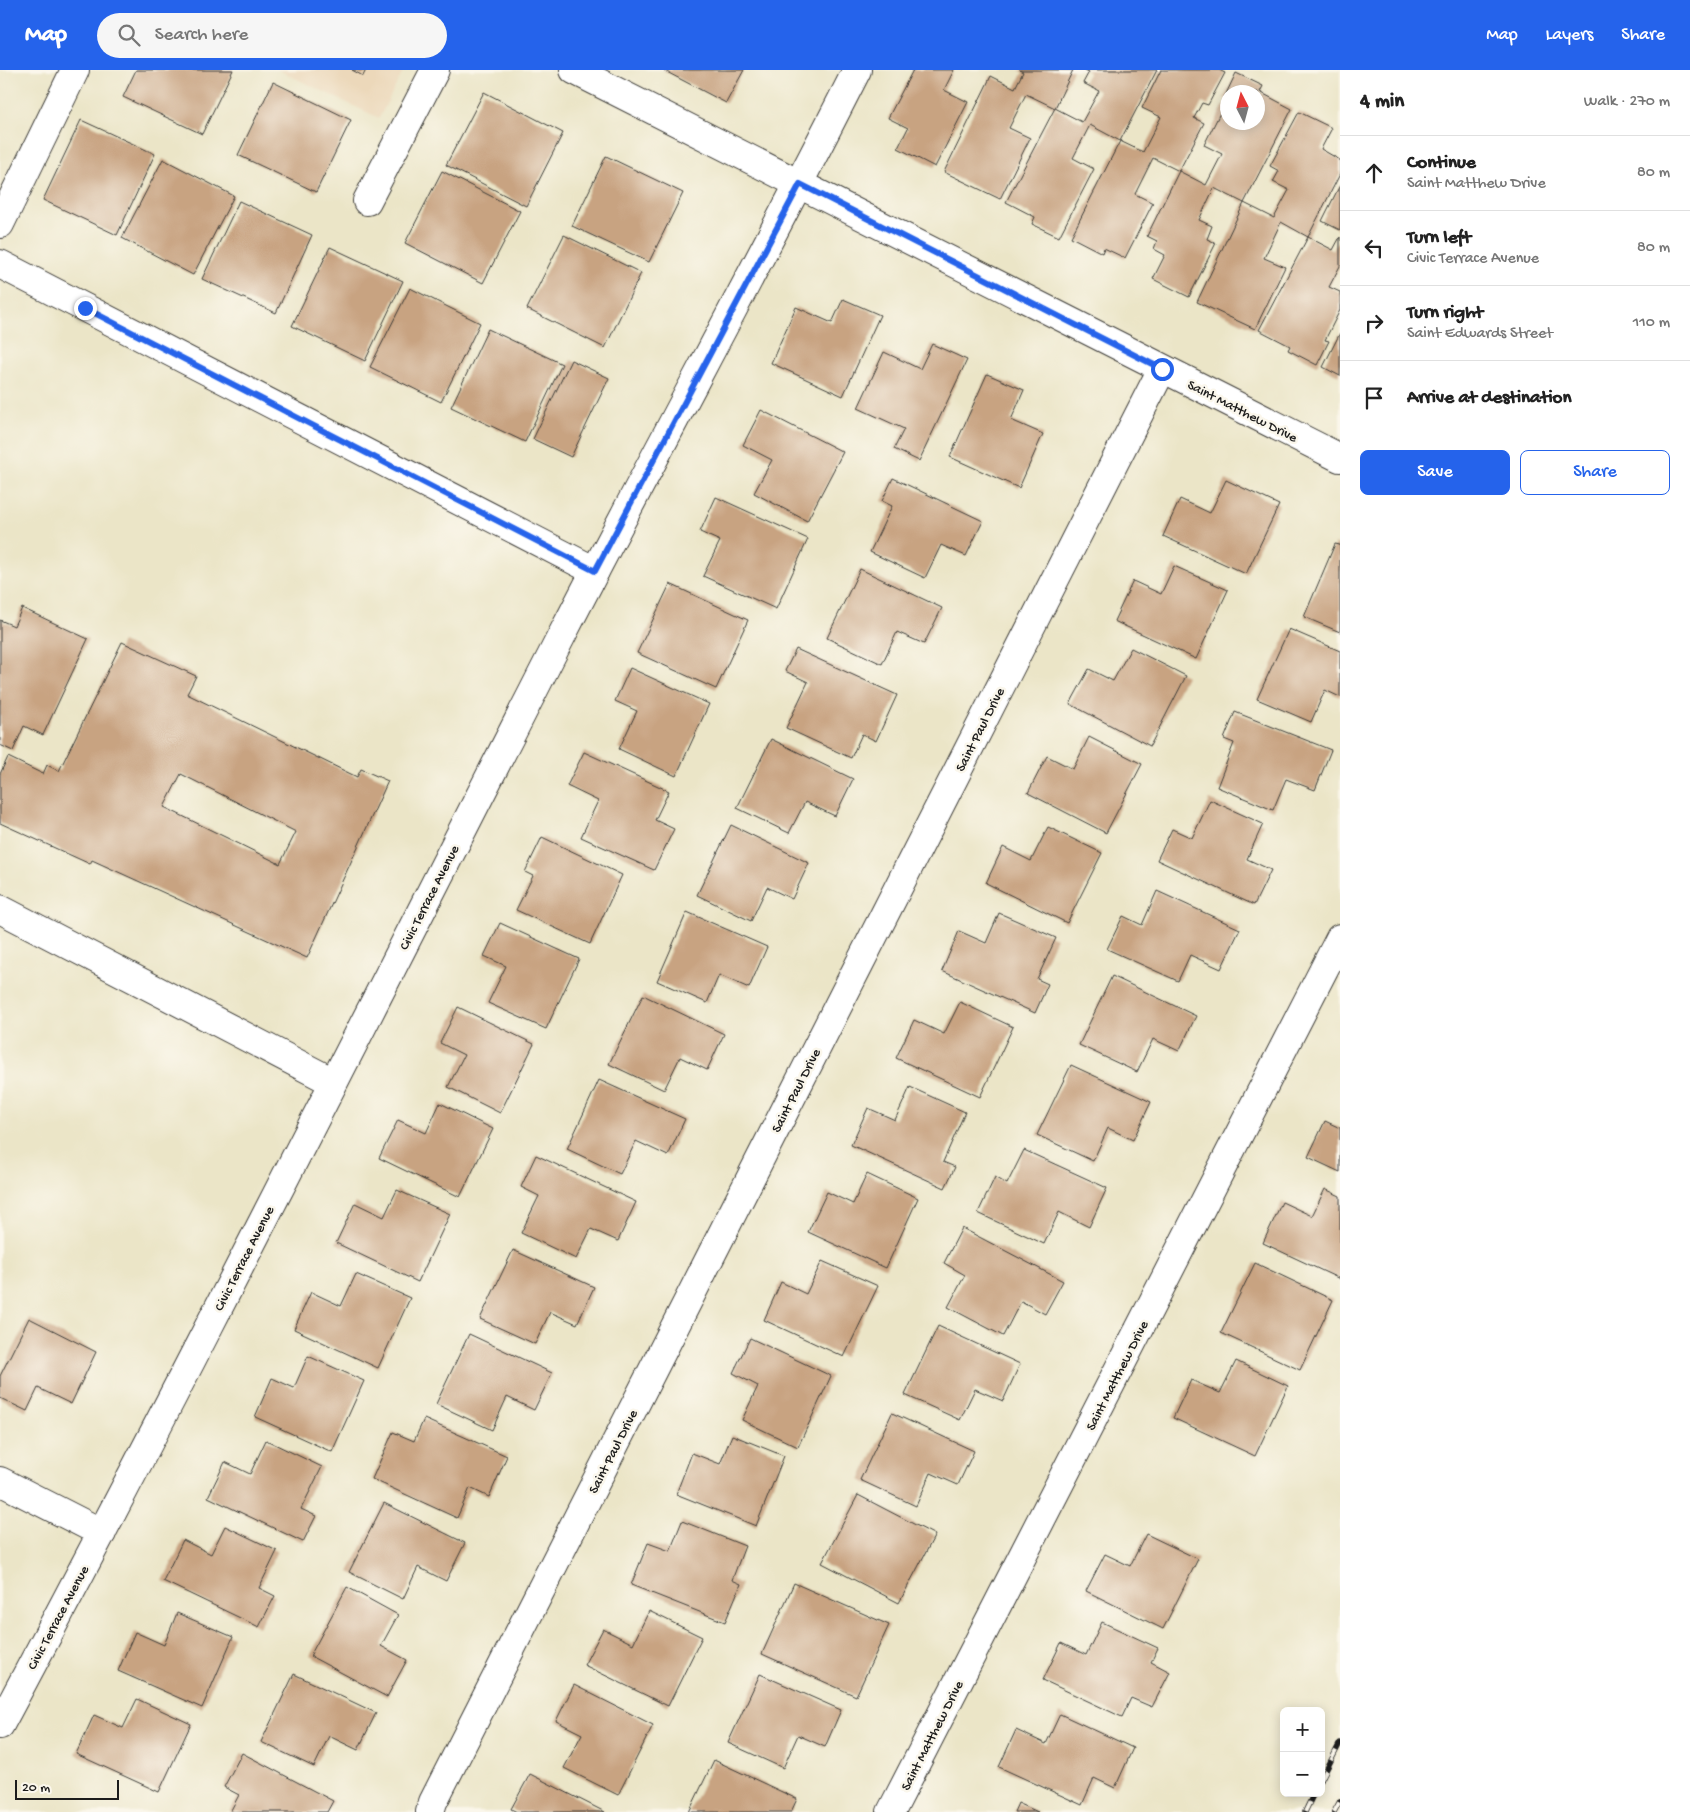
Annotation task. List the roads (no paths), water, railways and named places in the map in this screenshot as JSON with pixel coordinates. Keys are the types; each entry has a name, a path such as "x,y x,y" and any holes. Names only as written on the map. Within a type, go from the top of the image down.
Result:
{"street":[{"path":"0,224 76,70"},
{"path":"367,201 435,70"},
{"name":"Saint Matthew Drive","path":"574,70 1340,458"},
{"name":"Civic Terrace Avenue","path":"0,1725 102,1533 595,571 800,184 857,70"},
{"path":"0,264 595,571"},
{"name":"Saint Paul Drive","path":"430,1812 433,1802 1162,369"},
{"path":"0,909 333,1082"},
{"name":"Saint Matthew Drive","path":"891,1812 1340,938"},
{"path":"0,1481 102,1533"}],"railway":[{"path":"1325,1772 1340,1743"},
{"path":"1305,1812 1312,1797"},
{"path":"1334,1812 1340,1801"}]}
